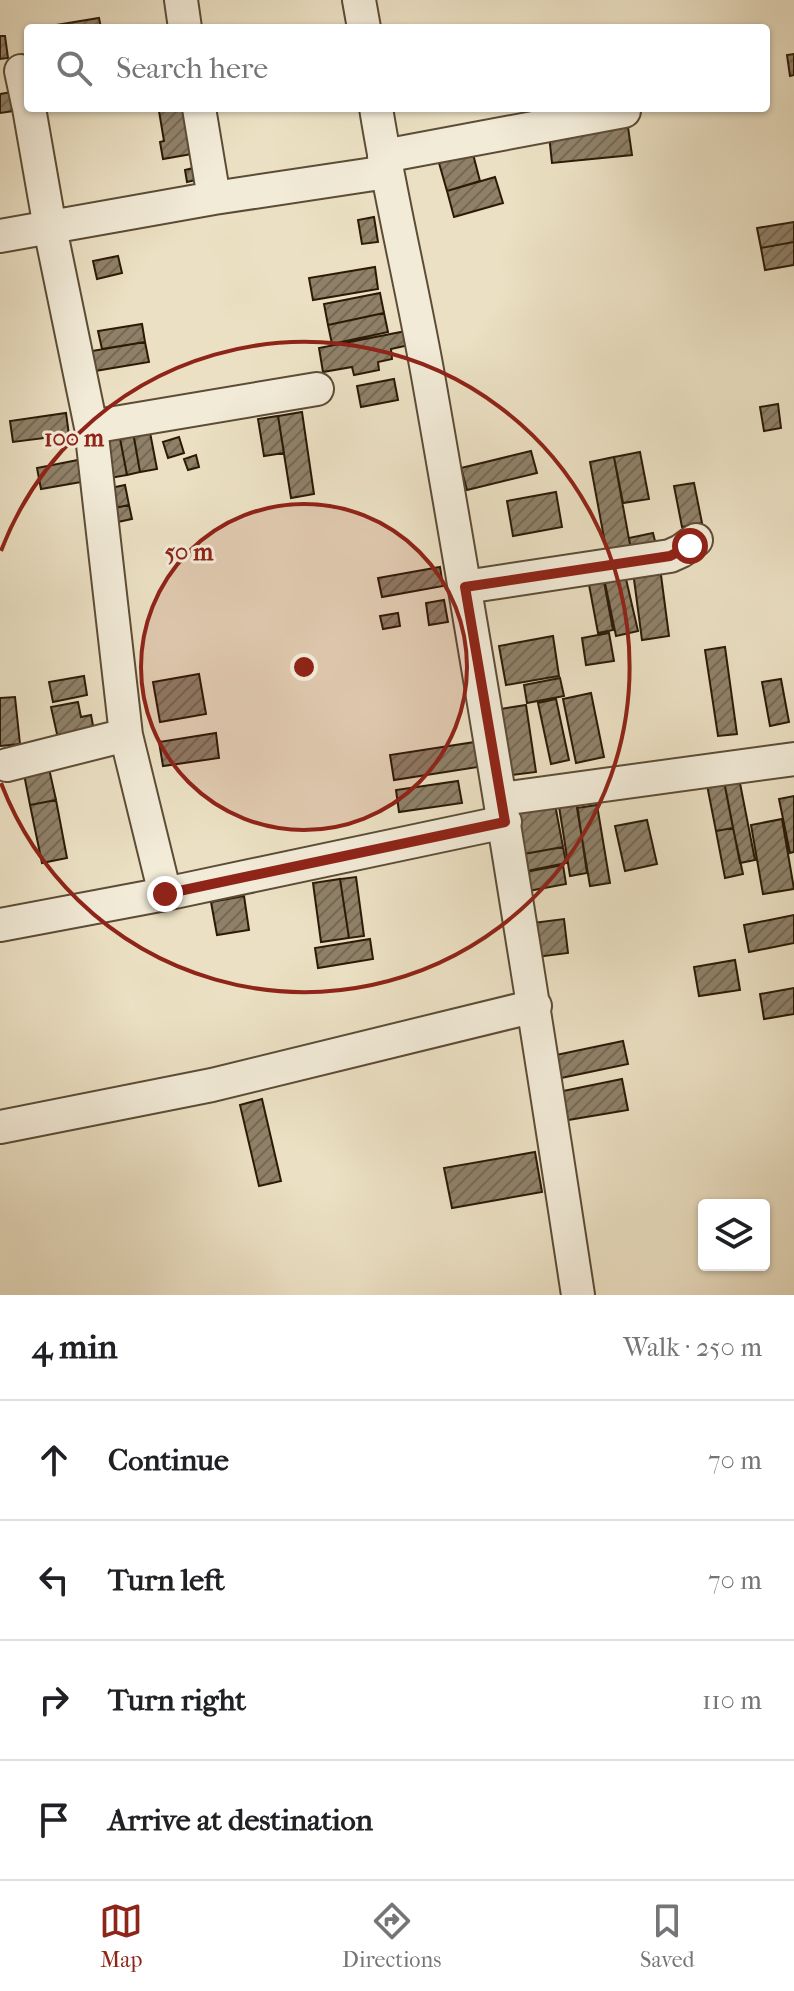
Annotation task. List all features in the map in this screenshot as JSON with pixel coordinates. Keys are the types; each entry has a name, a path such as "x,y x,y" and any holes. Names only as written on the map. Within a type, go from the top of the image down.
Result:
{"street":[{"path":"181,0 184,24"},
{"path":"359,0 363,24"},
{"path":"21,71 24,86"},
{"path":"29,112 91,427 126,735 165,894"},
{"path":"200,112 214,198"},
{"path":"377,112 429,382 503,810 578,1295"},
{"path":"0,236 386,164 620,112"},
{"path":"91,427 317,389"},
{"path":"465,587 670,556 696,540"},
{"path":"7,765 126,735"},
{"path":"0,925 165,894 503,810 794,759"},
{"path":"0,1127 212,1085 535,1006"}],"building":[{"path":"99,18 100,24 62,24"},
{"path":"0,36 5,36 8,58 0,59"},
{"path":"794,54 794,75 790,76 787,55"},
{"path":"18,91 21,110 0,113 0,94"},
{"path":"159,112 185,112 192,154 163,159 160,142 164,141"},
{"path":"628,127 632,155 552,163 549,135"},
{"path":"473,154 480,181 447,191 439,163"},
{"path":"197,167 200,179 187,182 185,170"},
{"path":"495,177 503,203 454,217 447,191"},
{"path":"374,217 378,242 362,244 358,220"},
{"path":"794,222 794,242 761,248 757,228"},
{"path":"794,242 794,265 765,270 761,248"},
{"path":"118,256 122,273 97,279 93,261"},
{"path":"375,267 378,289 313,300 309,278"},
{"path":"380,293 384,313 328,325 324,304"},
{"path":"384,313 388,332 332,344 328,325"},
{"path":"142,324 145,342 102,349 98,331"},
{"path":"406,331 409,345 391,349 392,359 378,362 379,370 354,375 352,367 323,372 319,348"},
{"path":"145,342 149,362 89,372 86,352"},
{"path":"394,379 398,400 361,407 357,386"},
{"path":"778,404 781,428 764,431 760,407"},
{"path":"302,412 314,494 291,498 278,416"},
{"path":"66,413 69,435 13,442 10,421"},
{"path":"278,416 284,453 264,456 258,419"},
{"path":"148,422 157,469 140,472 132,426"},
{"path":"132,426 140,472 127,475 118,428"},
{"path":"118,428 127,475 104,479 96,432"},
{"path":"179,437 184,453 168,458 163,442"},
{"path":"531,451 537,473 467,490 461,468"},
{"path":"640,452 649,499 623,503 614,457"},
{"path":"196,455 199,467 188,470 184,459"},
{"path":"614,457 631,550 607,554 590,462"},
{"path":"83,459 87,481 41,489 37,468"},
{"path":"694,483 702,523 682,527 674,486"},
{"path":"125,485 129,505 110,509 106,489"},
{"path":"556,492 562,527 513,536 507,501"},
{"path":"129,505 132,519 113,523 110,509"},
{"path":"653,533 656,545 631,550 629,538"},
{"path":"659,560 669,636 642,640 632,564"},
{"path":"440,567 443,586 382,597 378,578"},
{"path":"602,571 613,630 598,633 587,574"},
{"path":"626,579 638,631 616,636 605,583"},
{"path":"444,600 448,622 429,625 426,603"},
{"path":"398,613 400,626 383,629 380,616"},
{"path":"609,633 614,661 586,665 582,638"},
{"path":"553,636 559,676 506,685 499,646"},
{"path":"725,647 737,734 718,736 705,650"},
{"path":"199,674 206,714 160,722 153,682"},
{"path":"84,676 87,695 53,702 49,682"},
{"path":"560,678 564,696 527,703 524,685"},
{"path":"781,679 789,722 770,726 762,682"},
{"path":"591,693 604,757 576,763 563,699"},
{"path":"15,697 20,744 0,746 0,698"},
{"path":"556,699 569,760 551,764 538,703"},
{"path":"78,702 81,717 91,715 95,736 59,743 51,707"},
{"path":"526,705 536,772 504,776 494,710"},
{"path":"216,733 219,758 163,766 159,742"},
{"path":"475,742 478,767 394,780 390,755"},
{"path":"48,764 56,800 30,805 23,769"},
{"path":"738,773 755,860 740,863 723,776"},
{"path":"723,776 733,828 716,831 706,780"},
{"path":"458,781 462,803 399,812 396,790"},
{"path":"794,796 794,852 790,853 779,799"},
{"path":"576,797 587,873 570,876 558,800"},
{"path":"554,799 563,847 518,855 509,807"},
{"path":"56,800 67,858 42,863 30,805"},
{"path":"597,805 610,883 590,886 577,808"},
{"path":"782,819 794,889 763,894 751,825"},
{"path":"647,820 657,864 625,871 615,826"},
{"path":"733,828 743,874 725,878 716,831"},
{"path":"563,847 566,863 527,871 524,854"},
{"path":"563,865 566,884 523,892 520,873"},
{"path":"356,877 364,936 349,938 340,879"},
{"path":"340,879 349,938 321,942 313,883"},
{"path":"244,896 249,930 217,935 211,902"},
{"path":"794,915 794,943 749,952 744,925"},
{"path":"564,919 568,953 537,957 532,923"},
{"path":"370,939 373,959 318,968 315,948"},
{"path":"735,960 740,990 699,996 694,967"},
{"path":"794,988 794,1014 764,1019 760,994"},
{"path":"623,1041 628,1064 561,1078 556,1055"},
{"path":"622,1079 628,1110 568,1120 563,1091"},
{"path":"262,1099 281,1181 259,1186 240,1105"},
{"path":"535,1152 542,1192 452,1208 444,1168"}],"route":[{"path":"165,894 505,822 465,587 670,556 690,546"}]}
